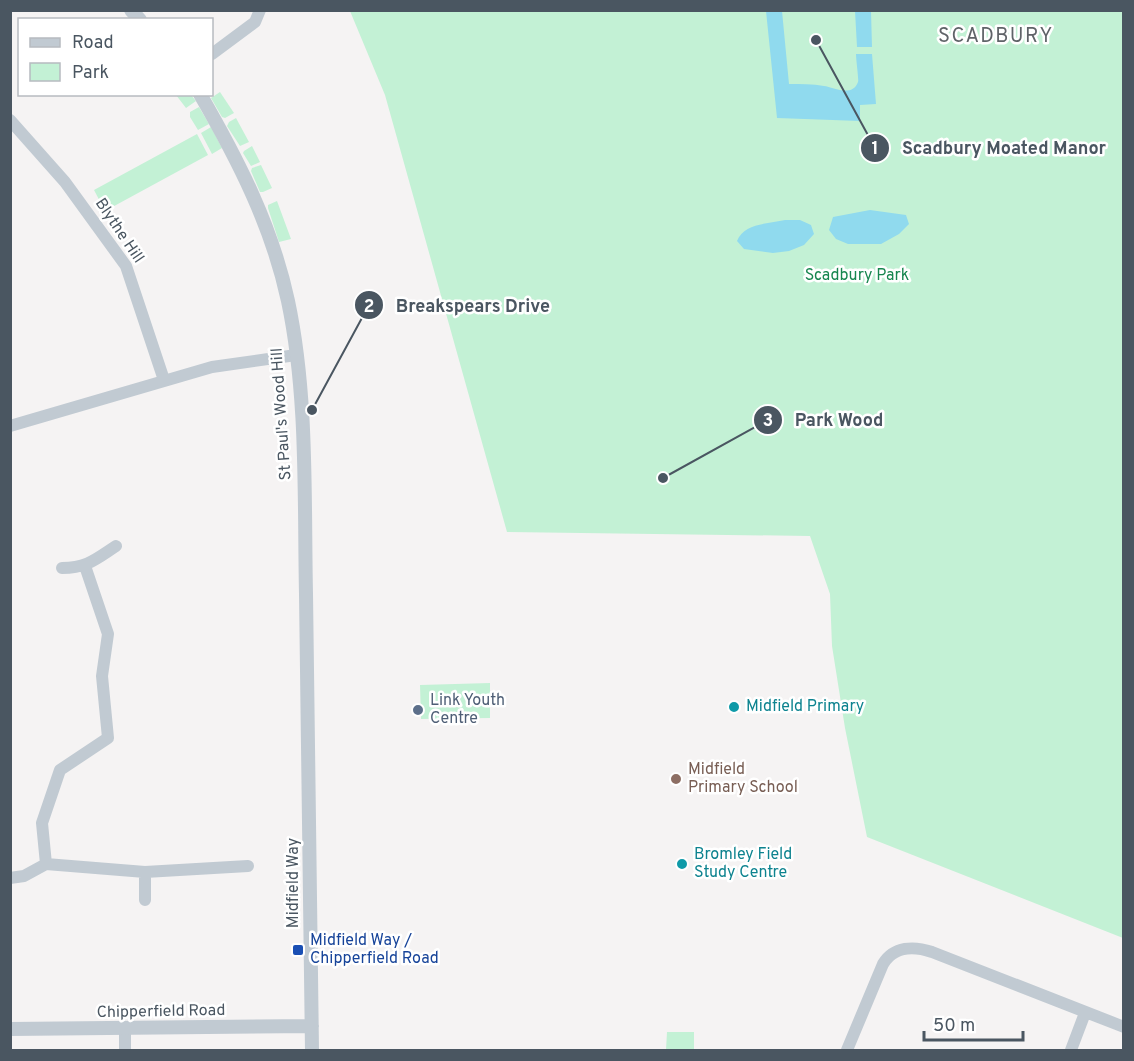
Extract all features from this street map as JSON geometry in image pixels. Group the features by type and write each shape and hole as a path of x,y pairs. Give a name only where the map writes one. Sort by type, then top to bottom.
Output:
{"street":[{"path":"213,53 255,22 260,10"},
{"name":"St Paul's Wood Hill","path":"201,96 231,148 262,215 288,301 300,391 308,715"},
{"name":"Blythe Hill","path":"10,120 65,182 126,266 164,380"},
{"path":"10,426 164,380 231,363 296,355"},
{"path":"62,568 85,566 116,546"},
{"path":"46,864 42,823 60,771 108,738 102,676 108,634 85,566"},
{"name":"Midfield Way","path":"308,715 312,1050"},
{"path":"10,878 24,876 46,864 145,872 248,866"},
{"path":"145,872 145,900"},
{"path":"847,1050 887,957 907,948 920,948 1124,1027"},
{"path":"1071,1050 1086,1013"},
{"name":"Chipperfield Road","path":"10,1029 312,1026"},
{"path":"125,1029 125,1050"}],"green space":[{"name":"Scadbury Park","path":"350,11 1123,11 1123,938 867,837 845,728 832,646 830,594 810,536 507,532 385,95"},
{"path":"220,92 234,113 225,118 222,117 211,98"},
{"path":"177,96 192,96 196,101 186,108"},
{"path":"199,107 209,124 198,130 190,117 190,112"},
{"path":"236,118 249,142 240,146 227,126"},
{"path":"211,127 222,148 212,154 201,133"},
{"path":"197,134 208,155 105,211 94,190"},
{"path":"252,146 260,162 251,166 243,153"},
{"path":"261,165 272,188 263,192 260,192 251,171 252,168"},
{"path":"277,201 291,239 279,242 268,208 268,205"},
{"path":"490,683 490,718 421,719 420,685"},
{"path":"667,1032 694,1032 694,1050 666,1050"}],"water":[{"path":"766,11 782,11 789,84 820,85 851,90 858,82 856,54 872,54 876,104 860,105 860,121 777,118"},
{"path":"855,11 871,11 872,47 857,47"},
{"path":"870,210 906,215 909,224 899,234 881,244 848,244 836,239 829,230 833,217"},
{"path":"785,220 800,220 811,225 814,234 804,245 789,251 773,253 744,249 737,241 740,235 751,228"}],"place":[{"name":"Scadbury Moated Manor","path":"816,40"},
{"name":"Breakspears Drive","path":"312,410"},
{"name":"Park Wood","path":"663,478"},
{"name":"Midfield Primary","path":"734,707"},
{"name":"Link Youth Centre","path":"418,710"},
{"name":"Midfield Primary School","path":"676,779"},
{"name":"Bromley Field Study Centre","path":"682,864"},
{"name":"Midfield Way / Chipperfield Road","path":"298,950"}],"district":[{"name":"SCADBURY","path":"996,37"}]}
